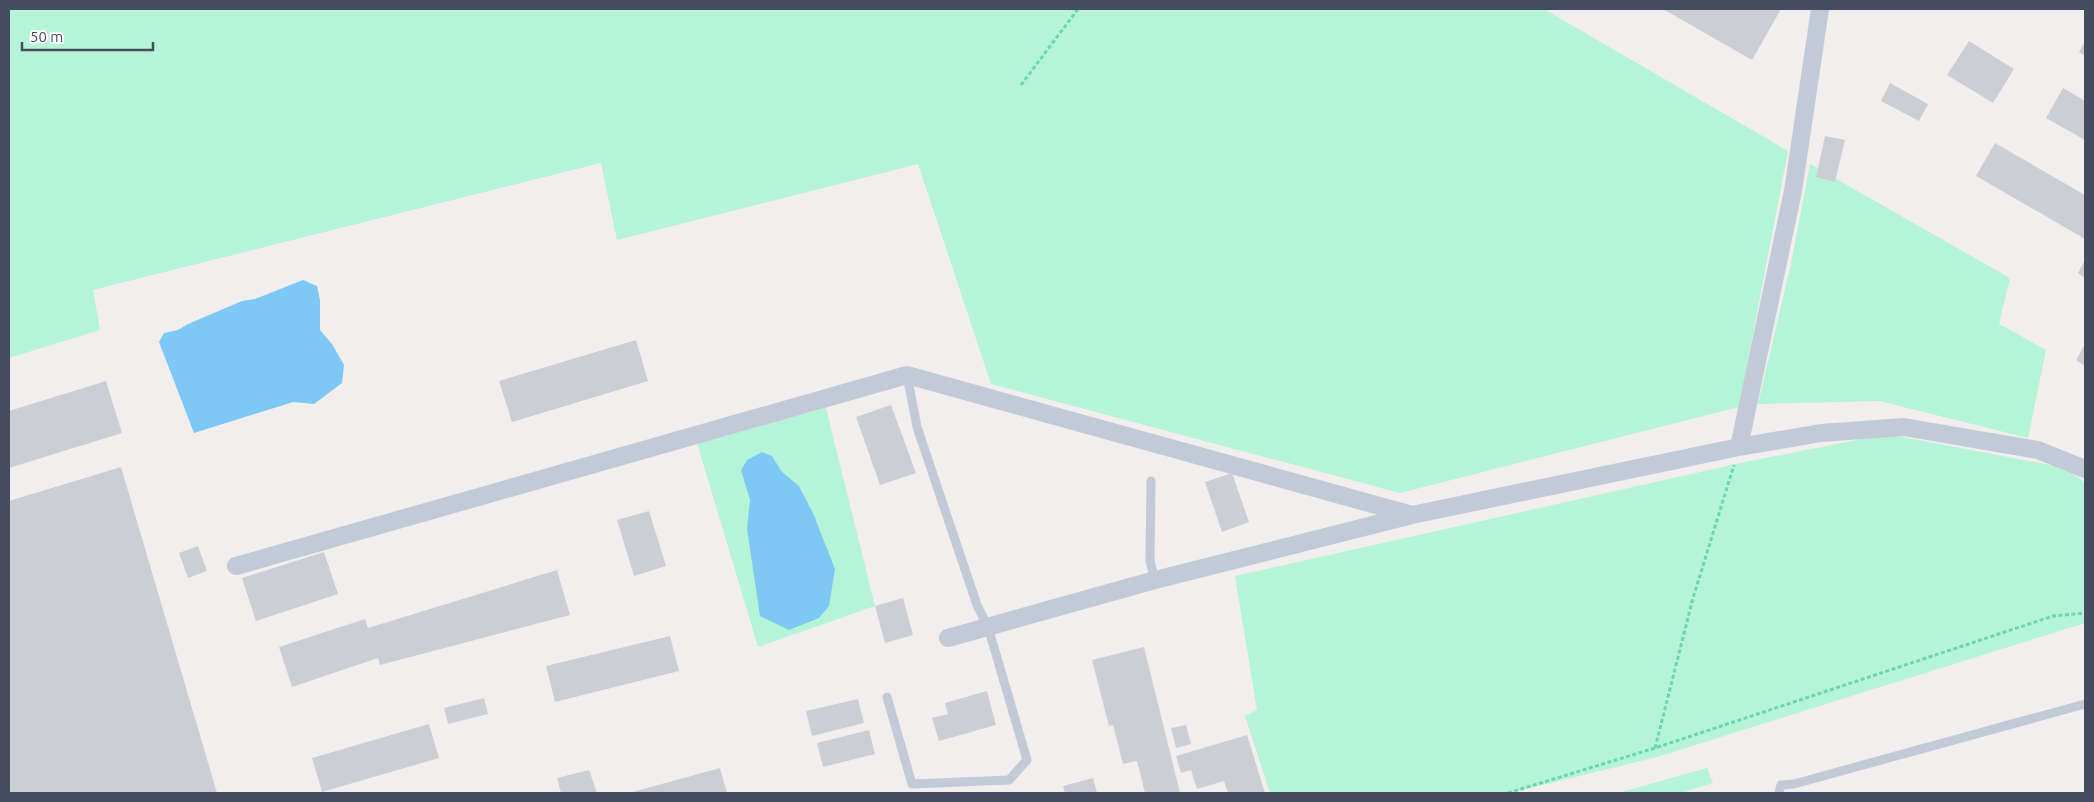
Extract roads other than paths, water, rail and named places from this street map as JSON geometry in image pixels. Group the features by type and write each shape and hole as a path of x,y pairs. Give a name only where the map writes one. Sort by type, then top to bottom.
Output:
{"street":[{"path":"1739,447 1793,192 1820,9"},
{"path":"236,566 907,375 1412,515"},
{"path":"948,638 1155,580 1412,515 1739,447 1822,433 1904,428 2038,450 2085,470"}],"lane":[{"path":"887,697 912,784 1009,780 1027,760 988,627 977,605 917,427 907,375"},
{"path":"1151,481 1150,561 1155,580"},
{"path":"1779,793 1781,785 1794,784 2085,704"}],"water":[{"path":"303,280 317,286 320,300 320,330 332,344 344,365 342,383 314,404 293,402 194,433 159,342 164,333 178,330 242,301 255,299"},
{"path":"762,452 772,456 782,472 799,486 813,513 835,569 829,606 819,618 789,630 760,616 747,529 750,500 741,470 747,460"}]}
